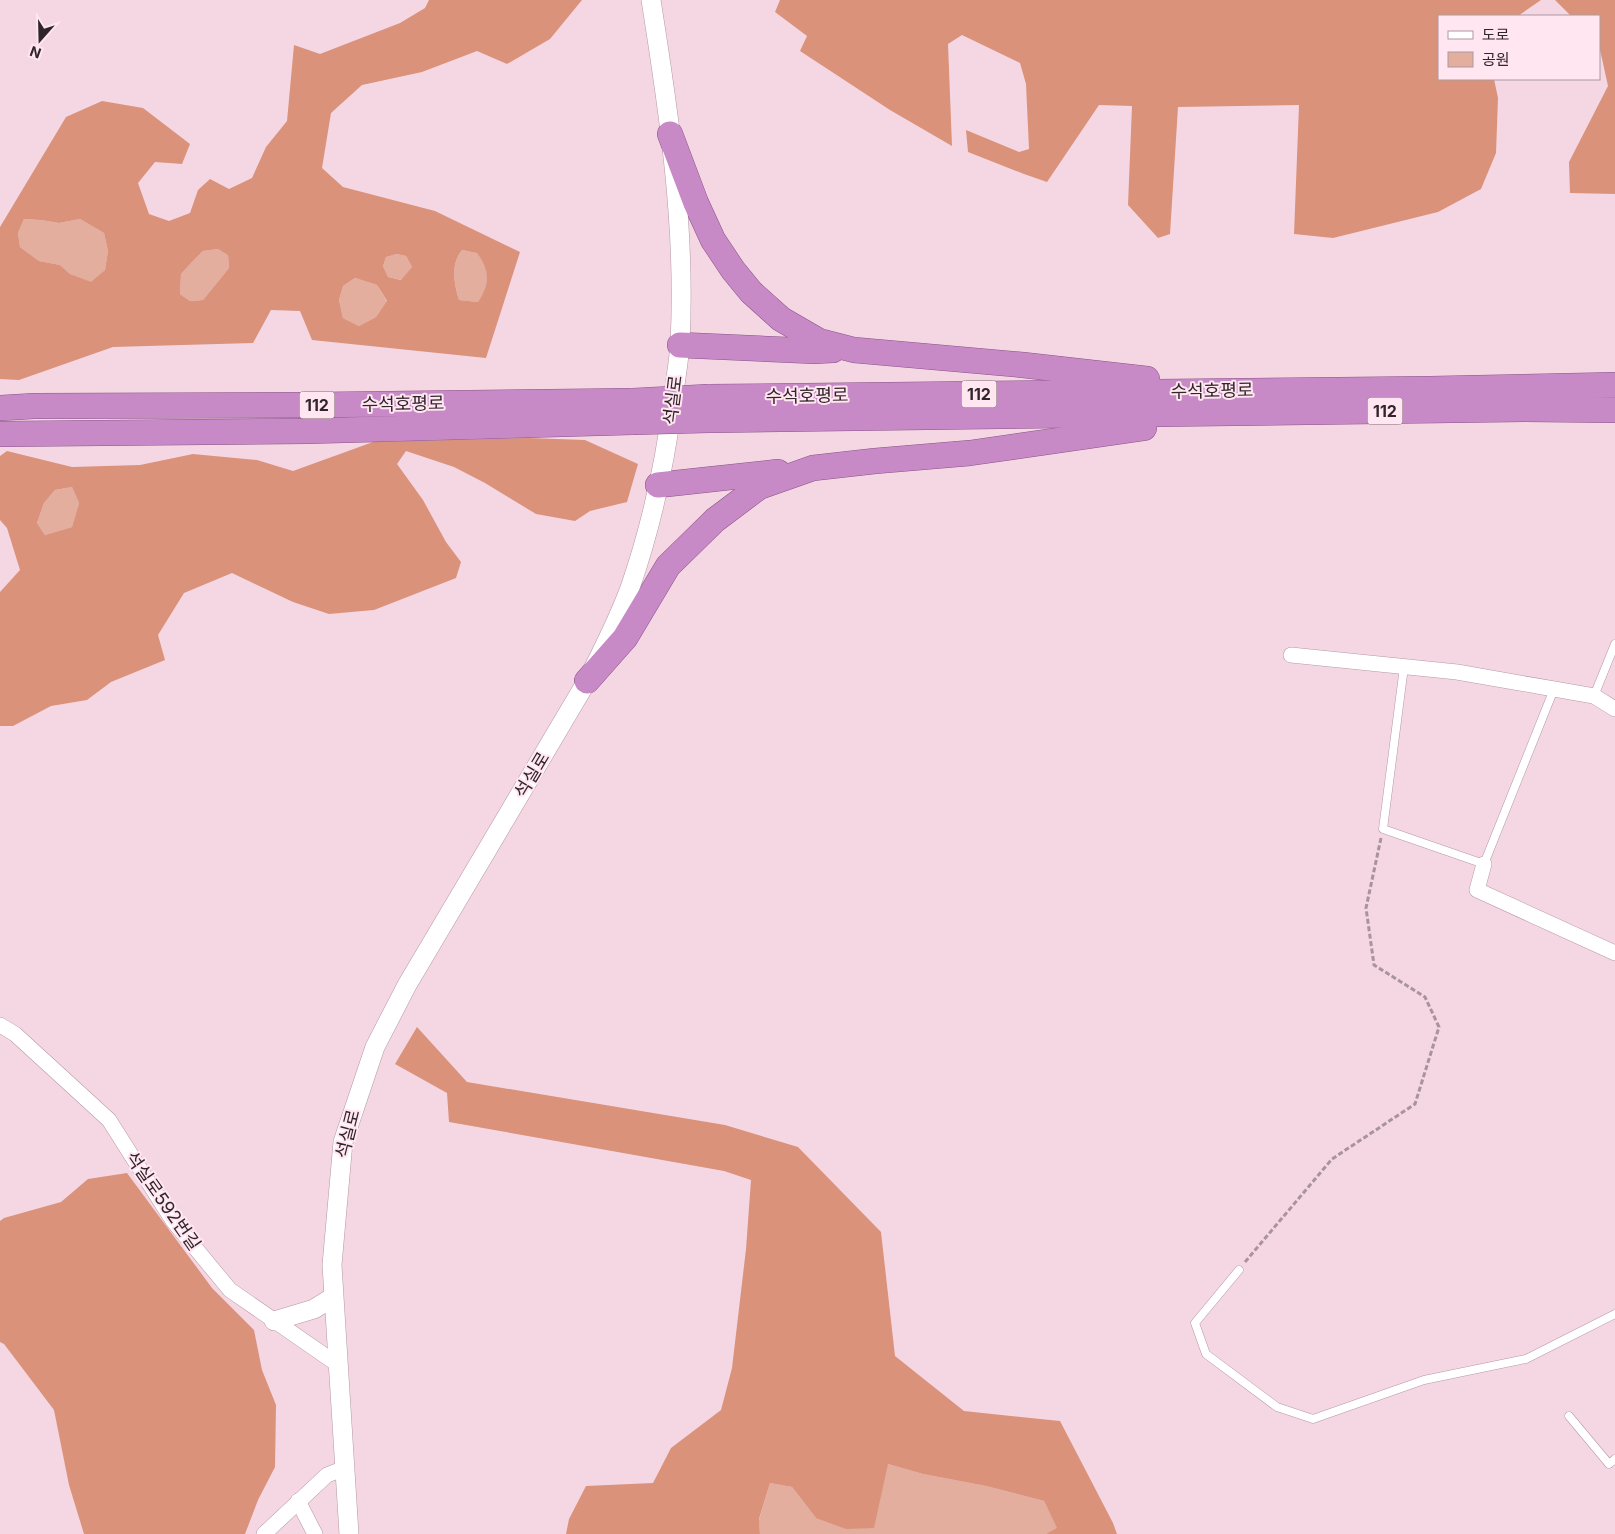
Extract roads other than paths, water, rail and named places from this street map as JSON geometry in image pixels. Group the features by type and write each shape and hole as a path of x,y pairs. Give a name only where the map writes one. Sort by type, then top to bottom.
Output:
{"highway":[{"path":"670,134 696,204 712,240 751,292 782,319 819,341 853,349"},
{"path":"680,344 814,350 853,349 1023,365 1247,402"},
{"name":"수석호평로","path":"1247,402 1430,389 1615,385"},
{"path":"658,485 876,461 970,453 1247,402"},
{"name":"수석호평로","path":"0,434 307,431 708,409 1247,402 1615,410"},
{"name":"수석호평로","path":"0,408 34,406 306,405 633,412"},
{"path":"587,681 625,638 668,566 715,520 760,487 813,468"}],"street":[{"name":"석실로","path":"349,1534 332,1265 342,1142 375,1047 407,985 587,681 612,633 630,588 643,547 667,444 680,344 681,271 670,134 651,0"},
{"path":"1291,655 1457,672 1554,688 1594,696 1615,709"},
{"path":"1484,864 1477,890 1615,953"},
{"name":"석실로592번길","path":"0,1025 15,1034 109,1120 173,1221 230,1290 337,1364"},
{"path":"274,1321 314,1310 333,1297"},
{"path":"264,1534 327,1475 345,1468"},
{"path":"298,1502 315,1534"}],"lane":[{"path":"1594,696 1615,644"},
{"path":"1404,667 1382,829 1484,864 1554,688"},
{"path":"1238,1270 1195,1323 1206,1354 1277,1407 1313,1419 1424,1380 1526,1359 1615,1314"},
{"path":"1569,1416 1609,1464 1615,1459"}]}
